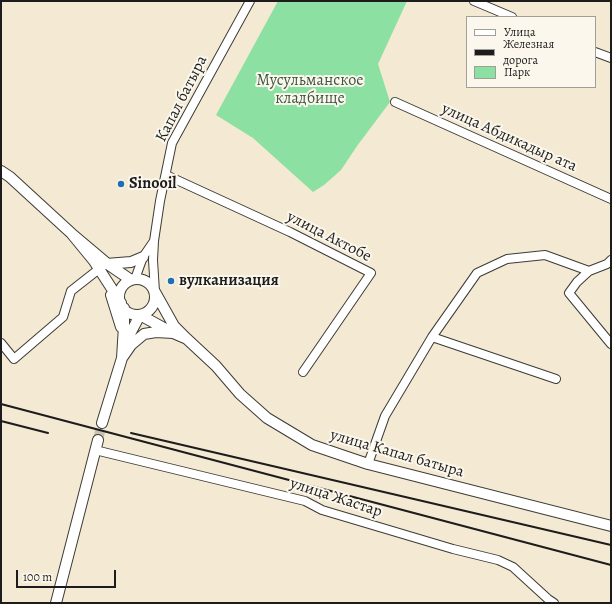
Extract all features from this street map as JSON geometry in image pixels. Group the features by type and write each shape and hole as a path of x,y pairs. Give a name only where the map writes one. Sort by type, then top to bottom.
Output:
{"main road":[{"path":"1,171 10,177 71,233 103,266 133,280"},
{"path":"103,266 131,262 143,257"},
{"path":"103,266 123,335"},
{"path":"102,422 130,334 140,315 150,309 154,304 155,292 148,282 143,280 133,280 126,283 120,292 124,326 122,358"},
{"path":"107,281 122,306 128,312 140,315"},
{"name":"улица Капал батыра","path":"155,292 174,326 216,366 240,394 267,418 312,445 368,464 611,526"},
{"name":"улица Капал батыра","path":"140,315 172,333 187,339"},
{"path":"122,358 131,345 144,334 156,332 172,333"},
{"path":"56,603 97,445"}],"street":[{"name":"Капал батыра","path":"155,292 153,260 154,241 160,201 172,143 250,1"},
{"path":"478,2 510,16"},
{"path":"596,52 611,58"},
{"name":"улица Абдикадыр ата","path":"395,102 611,200"},
{"name":"улица Актобе","path":"166,175 290,232 371,273 303,372"},
{"name":"Капал батыра","path":"133,280 143,257 154,241"},
{"path":"368,464 385,416 432,338 477,273 507,259 545,255 589,271"},
{"path":"611,260 607,264 589,271 577,282 569,293 611,344"},
{"path":"1,343 14,359 63,317 71,291 103,266"},
{"path":"432,338 556,379"},
{"name":"улица Жастар","path":"97,445 305,501 322,510 453,549 498,560 513,567 554,603"}],"green space":[{"name":"Мусульманское кладбище","path":"278,1 407,1 378,64 390,102 341,170 324,185 313,192 253,138 216,115"}],"tunnel":[{"path":"98,440 102,423"}],"railway":[{"path":"1,404 611,565"},
{"path":"1,421 48,433"},
{"path":"131,433 611,545"}],"place":[{"name":"Sinooil","path":"121,184"},
{"name":"вулканизация","path":"171,281"}]}
